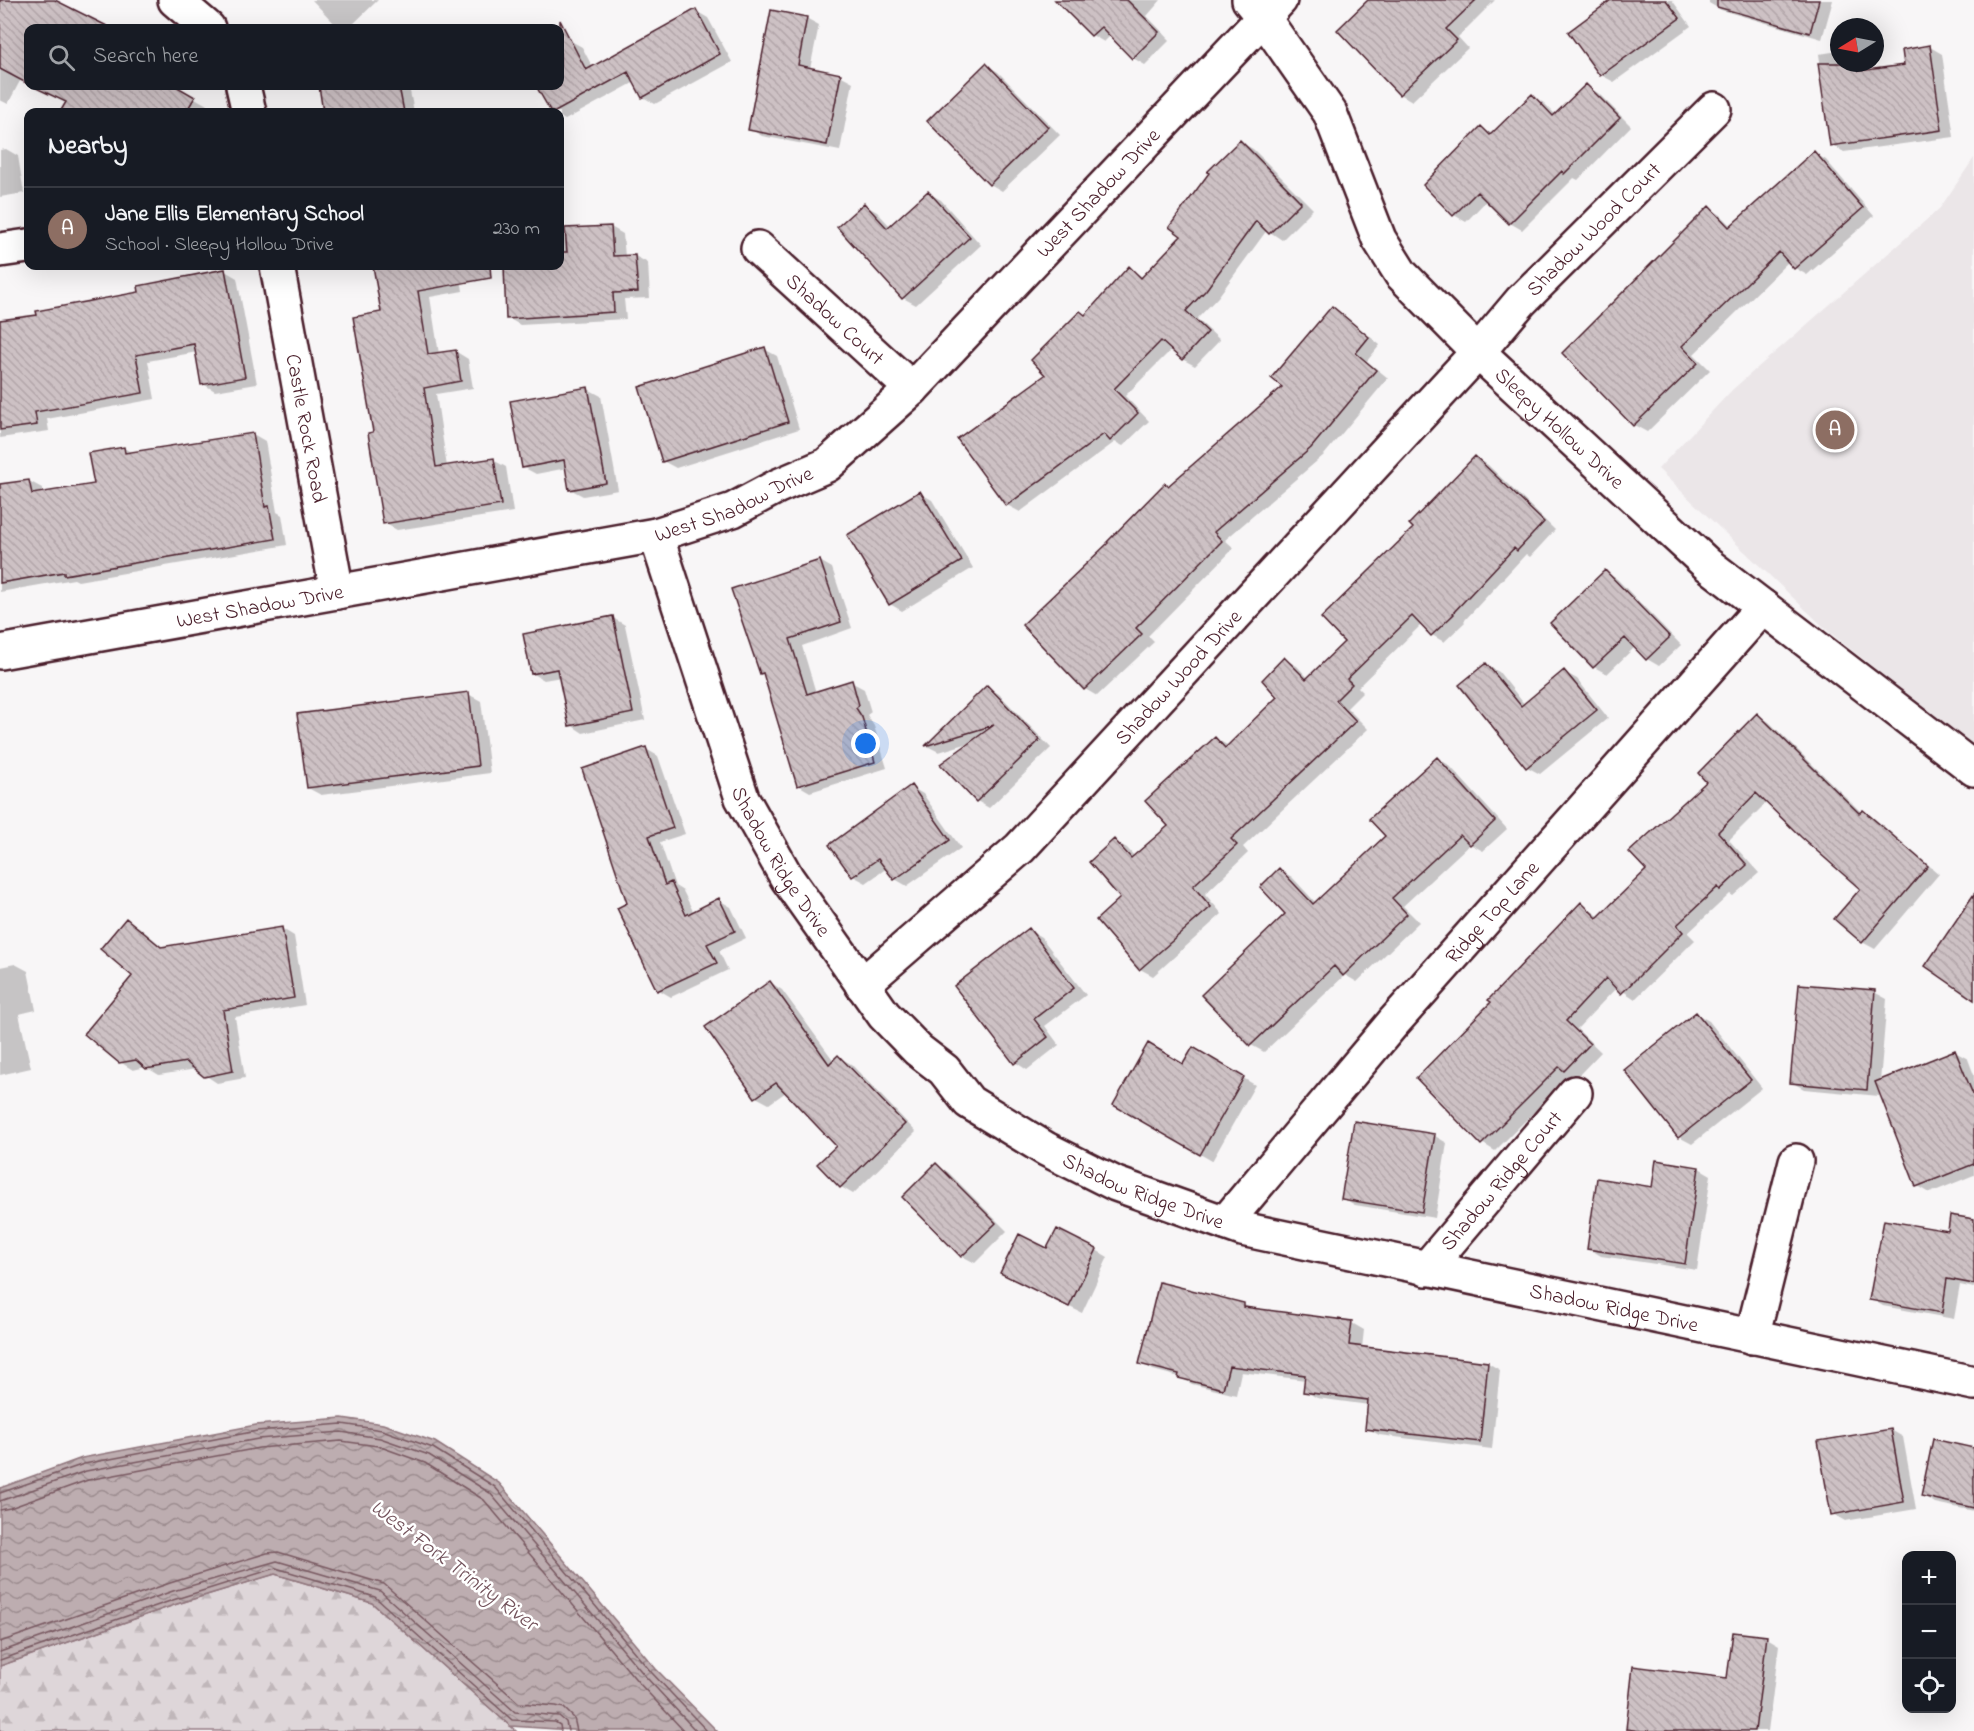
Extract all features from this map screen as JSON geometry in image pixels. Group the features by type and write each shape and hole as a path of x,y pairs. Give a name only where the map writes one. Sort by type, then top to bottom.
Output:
{"street":[{"path":"175,0 203,24"},
{"name":"Sleepy Hollow Drive","path":"1264,6 1330,113 1379,239 1401,274 1478,352 1707,564 1974,769"},
{"name":"West Shadow Drive","path":"0,652 656,535 733,510 778,486 827,465 912,389 1264,6"},
{"path":"244,90 248,108"},
{"name":"Shadow Wood Court","path":"1478,352 1521,301 1714,109"},
{"path":"0,250 24,247"},
{"name":"Shadow Court","path":"758,248 912,389"},
{"name":"Castle Rock Road","path":"278,270 337,592"},
{"name":"Shadow Wood Drive","path":"862,985 1020,848 1478,352"},
{"name":"Shadow Ridge Drive","path":"656,535 742,798 787,878 884,1015 918,1050 944,1070 969,1102 1046,1149 1116,1184 1225,1223 1426,1269 1974,1383"},
{"name":"Ridge Top Lane","path":"1225,1223 1393,1023 1763,607"},
{"name":"Shadow Ridge Court","path":"1426,1269 1575,1093"},
{"path":"1752,1337 1796,1161"}],"shaded area":[{"path":"1974,158 1974,747 1829,632 1658,469 1732,390 1940,208"}],"green space":[{"path":"275,1574 372,1603 516,1731 0,1731 0,1666 177,1604"}],"water":[{"name":"West Fork Trinity River","path":"342,1418 383,1424 435,1442 499,1483 656,1669 717,1731 587,1731 510,1726 372,1603 275,1574 177,1604 0,1666 0,1488 82,1458 256,1425"}],"building":[{"path":"0,0 55,0 103,24 24,24 24,82 0,69"},
{"path":"1055,0 1127,0 1159,32 1132,59 1101,27 1091,36"},
{"path":"1368,0 1476,0 1446,29 1457,40 1399,95 1337,30"},
{"path":"1611,0 1666,0 1680,18 1600,76 1568,32"},
{"path":"1717,0 1819,0 1810,33 1717,7"},
{"path":"696,9 720,54 642,98 628,72 562,108 549,108 538,90 564,90 564,28 586,70"},
{"path":"771,10 807,17 798,65 841,74 827,145 748,130"},
{"path":"1930,45 1942,130 1830,146 1818,63 1830,63 1830,72 1884,72 1884,68 1904,65 1902,50"},
{"path":"986,63 1048,127 989,185 927,121"},
{"path":"1586,84 1620,118 1564,174 1562,171 1509,224 1477,192 1453,216 1423,185 1481,126 1490,135 1532,94 1553,116"},
{"path":"40,90 183,90 195,97 188,108 62,108 66,102"},
{"path":"320,90 400,90 403,108 322,108"},
{"path":"1240,140 1301,202 1269,234 1256,221 1206,290 1186,311 1208,332 1182,360 1161,341 1114,389 1138,413 1110,441 1104,434 1006,506 957,439 1045,375 1031,360 1080,311 1085,315 1129,266 1141,278 1181,236 1169,227 1209,173 1207,172"},
{"path":"1814,151 1863,208 1794,269 1779,252 1682,346 1698,363 1633,426 1562,353 1709,206 1729,227"},
{"path":"928,191 970,237 902,299 837,227 864,203 887,228"},
{"path":"611,226 613,256 635,255 638,292 613,293 614,312 506,319 504,270 564,270 564,252 567,252 565,228"},
{"path":"225,270 245,377 201,385 194,344 136,355 143,393 35,412 37,425 0,430 0,320 37,315 36,311 139,292 138,286"},
{"path":"374,270 490,270 491,278 418,291 428,354 456,350 461,381 424,388 436,467 494,458 501,505 383,524 368,433 373,432 353,317 381,312"},
{"path":"1332,306 1369,337 1356,353 1376,370 1311,448 1214,532 1222,541 1136,628 1142,634 1084,690 1022,625 1108,543 1165,483 1168,486 1282,387 1271,378"},
{"path":"765,347 788,422 662,462 639,387"},
{"path":"588,387 606,483 569,490 564,460 522,468 510,401"},
{"path":"253,433 265,507 269,506 275,539 64,575 64,572 0,583 0,484 29,480 32,494 94,484 88,453 124,447 125,453"},
{"path":"1475,456 1544,522 1517,551 1514,548 1431,636 1412,616 1347,679 1352,684 1336,700 1356,721 1231,839 1237,845 1193,886 1211,907 1139,970 1096,920 1120,898 1089,862 1114,839 1131,858 1168,826 1145,801 1215,737 1225,748 1277,697 1262,680 1284,657 1306,679 1344,642 1321,618 1413,528 1409,524"},
{"path":"920,491 962,561 889,605 847,535"},
{"path":"820,560 841,622 790,639 807,694 852,680 859,705 856,708 862,717 875,762 797,786 763,673 760,674 731,589"},
{"path":"1605,570 1670,637 1646,660 1625,638 1593,668 1550,623"},
{"path":"613,616 633,713 569,726 557,669 531,674 523,634"},
{"path":"1486,663 1521,706 1564,670 1597,710 1526,768 1459,685"},
{"path":"987,685 1040,740 976,802 940,764 994,725 925,746"},
{"path":"469,692 478,766 307,788 297,714"},
{"path":"1757,713 1859,813 1863,810 1928,866 1862,943 1834,919 1860,889 1801,837 1756,793 1718,832 1747,865 1720,890 1718,887 1677,925 1683,932 1621,994 1606,978 1566,1021 1590,1044 1564,1071 1559,1067 1481,1145 1416,1078 1491,1002 1488,1000 1581,902 1597,918 1646,870 1629,852 1706,782 1698,773"},
{"path":"646,747 673,828 649,836 665,885 671,882 686,915 719,898 735,931 707,944 717,963 657,991 617,908 627,903 582,769"},
{"path":"1437,757 1495,821 1470,845 1460,835 1392,898 1407,914 1343,976 1334,966 1250,1046 1201,995 1285,914 1260,887 1279,868 1313,904 1385,836 1369,819"},
{"path":"911,785 950,840 894,880 878,859 852,877 829,845"},
{"path":"1974,894 1974,1000 1925,966"},
{"path":"126,918 161,947 282,927 294,998 223,1010 233,1071 204,1077 186,1062 146,1069 136,1060 119,1063 84,1034 132,976 100,949"},
{"path":"1029,928 1074,988 1034,1019 1048,1037 1014,1064 954,986"},
{"path":"770,981 829,1064 838,1055 905,1124 840,1188 817,1164 836,1146 776,1083 755,1098 705,1027"},
{"path":"1799,984 1875,990 1867,1090 1790,1083"},
{"path":"1696,1012 1751,1080 1678,1138 1624,1070"},
{"path":"1148,1043 1183,1064 1193,1047 1244,1077 1200,1155 1113,1105"},
{"path":"1955,1050 1974,1097 1974,1164 1916,1187 1875,1082"},
{"path":"1354,1121 1435,1134 1422,1212 1341,1199"},
{"path":"1656,1160 1699,1167 1685,1264 1587,1249 1597,1178 1652,1187"},
{"path":"936,1163 996,1223 961,1257 902,1197"},
{"path":"1950,1215 1974,1219 1974,1284 1947,1279 1942,1313 1869,1300 1884,1220 1948,1231"},
{"path":"1057,1229 1097,1249 1069,1307 1000,1273 1019,1234 1047,1248"},
{"path":"1159,1282 1244,1303 1244,1307 1352,1321 1349,1345 1488,1362 1480,1442 1365,1429 1368,1400 1303,1392 1305,1375 1229,1366 1223,1389 1178,1378 1179,1374 1139,1364"},
{"path":"1891,1429 1904,1502 1831,1515 1818,1441"},
{"path":"1933,1439 1974,1448 1974,1508 1921,1496"},
{"path":"1733,1632 1767,1636 1755,1731 1626,1729 1633,1666 1727,1678"}],"place":[{"name":"Jane Ellis Elementary School","path":"1835,430"}]}
